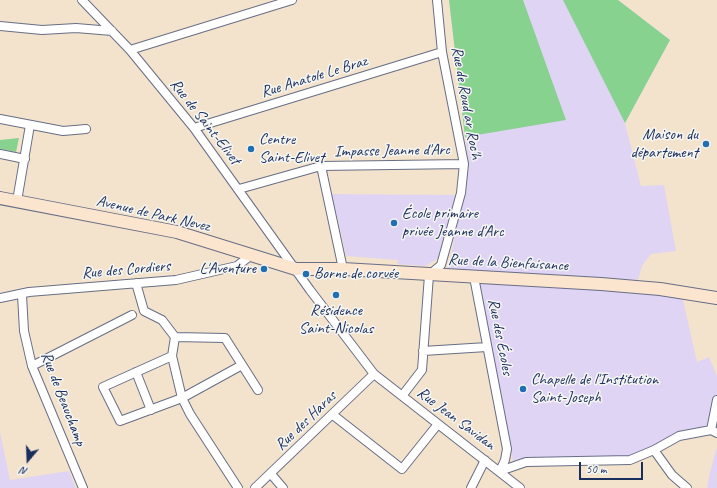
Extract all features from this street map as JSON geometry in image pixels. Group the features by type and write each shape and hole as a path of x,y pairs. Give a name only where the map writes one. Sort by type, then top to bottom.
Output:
{"street":[{"name":"Rue de Saint-Elivet","path":"82,0 130,50 194,128 374,374"},
{"path":"130,50 292,0"},
{"name":"Rue de Roud ar Roc'h","path":"429,275 441,265 461,193 464,164 442,52 437,0"},
{"path":"0,26 42,30 76,28 112,30"},
{"name":"Rue Anatole Le Braz","path":"194,128 442,52"},
{"path":"0,119 63,131 86,129"},
{"path":"17,201 30,125"},
{"path":"0,154 24,159"},
{"name":"Impasse Jeanne d'Arc","path":"239,189 321,166 464,164"},
{"name":"Impasse Jeanne d'Arc","path":"321,166 342,269"},
{"name":"Avenue de Park Nevez","path":"0,198 177,232 250,256 296,269"},
{"name":"Rue des Cordiers","path":"0,298 29,292 176,280 237,266 250,256"},
{"name":"Rue de la Bienfaisance","path":"296,269 342,269 616,285 660,289 717,298"},
{"path":"402,396 422,370 429,275"},
{"name":"Rue des Écoles","path":"474,277 507,449 505,460 500,471"},
{"path":"136,283 144,311 162,320 175,338 172,356 182,398 200,430 238,488"},
{"name":"Rue de Beauchamp","path":"22,294 24,331 32,366 83,488"},
{"path":"32,366 132,315"},
{"path":"175,338 225,338 258,390"},
{"path":"423,351 487,347"},
{"path":"172,356 103,387 120,421 182,398 242,365"},
{"path":"136,372 151,410"},
{"name":"Rue Jean Savidan","path":"374,374 520,488"},
{"name":"Rue des Haras","path":"255,488 333,415 374,374"},
{"path":"500,471 526,462 630,460 654,450 679,436 714,432 717,400"},
{"path":"333,415 402,468 438,424"},
{"path":"654,450 672,475 687,488"},
{"path":"471,488 485,460"},
{"path":"271,474 283,488"}],"shaded area":[{"path":"449,0 618,0 670,40 625,123 641,186 664,185 676,251 651,254 642,266 638,280 448,269 469,169"},
{"name":"École primaire privée Jeanne d'Arc","path":"330,194 456,195 439,258 425,266 397,264 398,260 346,256 337,215 334,214"},
{"path":"476,282 648,291 683,300 697,362 709,357 717,376 717,396 710,427 636,456 597,459 571,456 513,461"},
{"path":"0,432 10,480 69,471 76,488 0,488"},
{"path":"717,447 717,488 707,488 710,472"}],"green space":[{"path":"449,0 523,0 566,120 465,137"},
{"path":"563,0 618,0 670,40 625,123"},
{"path":"19,138 16,152 0,149 0,140"}],"place":[{"name":"Maison du département","path":"706,144"},
{"name":"Centre Saint-Elivet","path":"251,149"},
{"name":"École primaire privée Jeanne d'Arc","path":"394,223"},
{"name":"L'Aventure","path":"264,269"},
{"name":"Borne de corvée","path":"306,274"},
{"name":"Résidence Saint-Nicolas","path":"336,295"},
{"name":"Chapelle de l'Institution Saint-Joseph","path":"523,389"}]}
